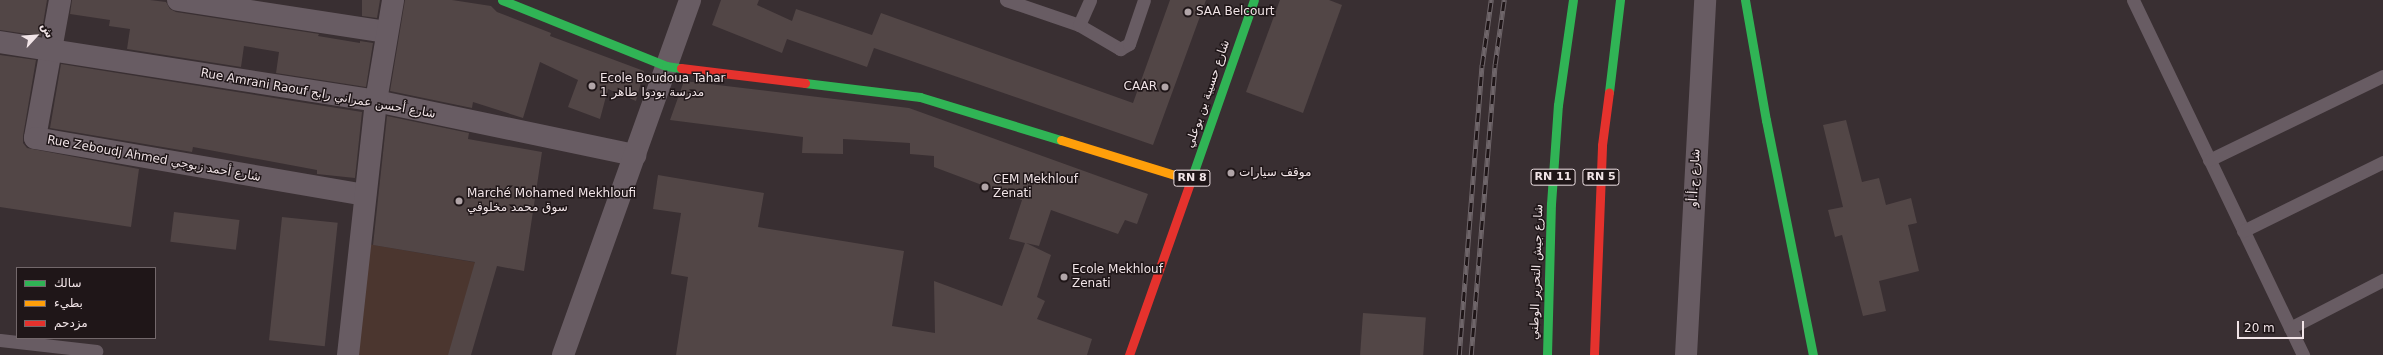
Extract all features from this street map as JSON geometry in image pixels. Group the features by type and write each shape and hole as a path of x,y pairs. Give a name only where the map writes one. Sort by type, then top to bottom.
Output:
{"main road":[{"path":"502,0 666,66 920,97 1191,180"},
{"name":"شارع حسيبة بن بوعلي","path":"1129,355 1254,0"},
{"name":"شارع جيش التحرير الوطني","path":"1546,355 1551,204 1558,105 1573,0"},
{"name":"RN 5","path":"1594,355 1602,145 1620,0"},
{"path":"1745,0 1766,120 1813,355"}],"street":[{"name":"Rue Zeboudj Ahmed شارع أحمد زبوجي","path":"60,0 35,138 365,195"},
{"path":"178,0 386,32"},
{"path":"348,355 376,101 386,32 393,0"},
{"path":"563,355 690,0"},
{"name":"شارع ج.أ.أو","path":"1686,355 1705,0"},
{"name":"Rue Amrani Raouf شارع أحسن عمراني رابح","path":"0,42 376,101 635,155"}],"lane":[{"path":"1006,0 1079,25 1120,49 1125,48 1129,44 1144,0"},
{"path":"1079,25 1090,0"},
{"path":"2133,0 2303,355"},
{"path":"2209,160 2383,76"},
{"path":"2243,231 2383,162"},
{"path":"2290,328 2383,280"},
{"path":"0,340 96,351"}],"shaded area":[{"path":"368,244 496,266 469,355 358,355"}],"building":[{"path":"0,0 47,0 41,36 0,30"},
{"path":"72,0 150,0 166,2 170,9 176,12 319,34 318,36 360,43 360,41 373,43 366,87 276,73 279,52 244,46 241,67 127,49 130,29 109,26 110,20 70,14"},
{"path":"362,0 380,0 377,18 362,16"},
{"path":"405,0 452,0 491,6 497,12 551,33 550,36 644,71 636,101 608,89 600,119 568,107 578,80 540,62 523,118 473,102 472,108 390,91"},
{"path":"721,0 759,0 757,5 792,21 796,9 872,35 881,13 1133,103 1170,0 1206,0 1153,145 874,48 867,67 787,39 782,53 712,25"},
{"path":"1280,0 1329,0 1342,5 1303,113 1246,92"},
{"path":"0,55 36,60 23,136 23,143 27,148 139,169 131,227 0,207"},
{"path":"61,64 362,112 355,178 317,174 317,170 193,147 192,152 50,128"},
{"path":"684,81 909,108 1148,194 1137,224 1125,220 1118,234 1051,210 1039,246 1026,243 1051,255 1037,297 1045,301 1037,319 1092,339 1087,355 676,355 688,277 671,274 681,213 653,209 658,175 764,193 758,227 904,251 892,326 935,333 934,281 1002,306 1025,243 1009,239 1022,200 934,167 934,156 910,154 910,143 843,139 843,154 802,153 803,137 670,120"},
{"path":"387,116 469,133 468,139 542,152 524,271 497,266 471,355 448,355 475,262 373,245"},
{"path":"1846,120 1862,182 1879,178 1886,205 1911,198 1917,223 1908,225 1919,271 1879,281 1886,311 1863,316 1842,235 1835,237 1828,210 1843,207 1823,125"},
{"path":"174,212 240,220 236,250 170,242"},
{"path":"282,217 338,223 325,346 269,340"},
{"path":"1363,313 1426,317 1423,355 1360,355"}],"railway":[{"path":"1459,355 1482,65 1491,0"},
{"path":"1471,355 1495,64 1504,0"}],"traffic: fast":[{"path":"502,0 666,66 681,68"},
{"path":"1193,174 1254,0"},
{"path":"1547,355 1551,204 1558,105 1573,0"},
{"path":"1609,92 1620,0"},
{"path":"1745,0 1766,120 1813,355"},
{"path":"805,83 920,97 1061,140"}],"traffic: slow":[{"path":"1061,140 1191,180"}],"traffic: jam":[{"path":"681,68 805,83"},
{"path":"1594,355 1602,145 1609,92"},
{"path":"1129,355 1193,174"}],"place":[{"name":"SAA Belcourt","path":"1188,12"},
{"name":"Ecole Boudoua Tahar 1 مدرسة بودوا طاهر","path":"592,86"},
{"name":"CAAR","path":"1165,87"},
{"name":"موقف سيارات","path":"1231,173"},
{"name":"CEM Mekhlouf Zenati","path":"985,187"},
{"name":"Marché Mohamed Mekhloufi سوق محمد مخلوفي","path":"459,201"},
{"name":"Ecole Mekhlouf Zenati","path":"1064,277"}]}
